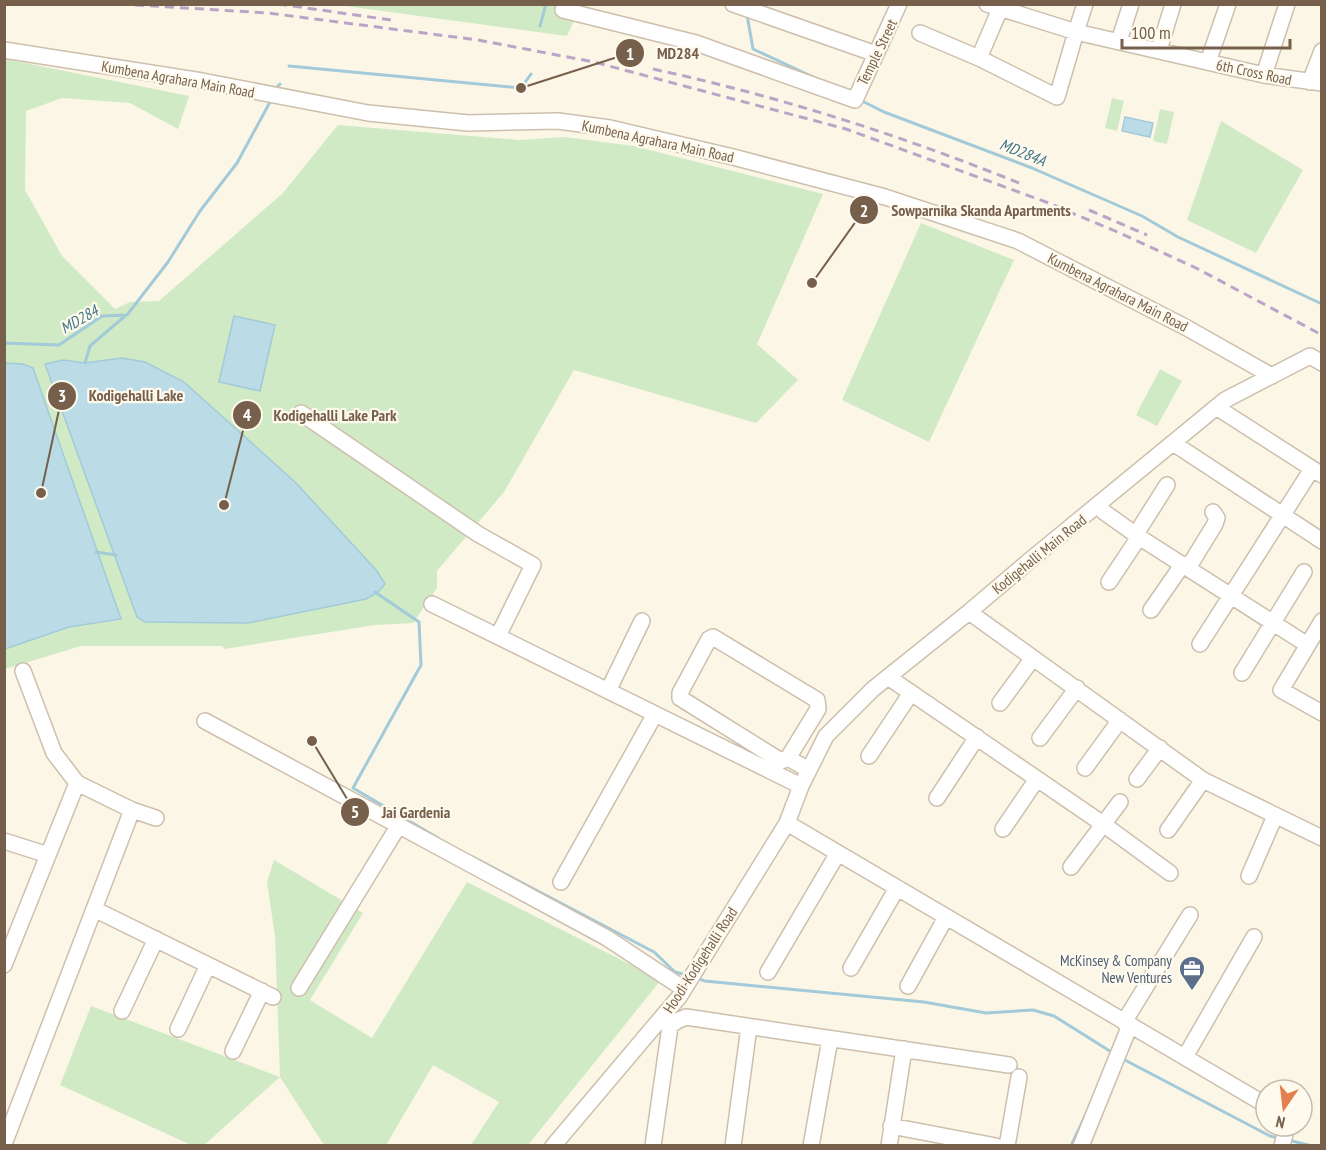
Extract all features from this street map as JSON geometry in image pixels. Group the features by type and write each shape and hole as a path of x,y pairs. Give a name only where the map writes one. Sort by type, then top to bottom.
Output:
{"street":[{"path":"733,4 876,54"},
{"name":"Temple Street","path":"563,10 696,43 855,100 893,22 899,4"},
{"path":"920,33 979,58 1057,97 1085,4"},
{"path":"1119,41 1131,4"},
{"path":"1159,50 1173,4"},
{"path":"1208,62 1228,4"},
{"path":"1264,75 1287,4"},
{"path":"979,58 994,7"},
{"name":"6th Cross Road","path":"994,7 1076,32 1264,75 1316,83"},
{"name":"Kumbena Agrahara Main Road","path":"4,50 202,81 368,113 468,123 558,121 610,128 733,157 885,198 1018,241 1187,328 1272,376"},
{"path":"1316,83 1322,51"},
{"name":"Kodigehalli Main Road","path":"801,786 826,736 873,689 1225,400 1272,376 1316,359"},
{"path":"1200,644 1281,516 1317,472 1216,407"},
{"path":"301,413 478,534 533,565 498,636"},
{"path":"1173,443 1322,541"},
{"path":"1109,582 1167,485"},
{"path":"1098,505 1104,512 1137,535 1306,644"},
{"path":"1151,610 1215,524 1217,518 1213,512"},
{"path":"1242,673 1304,572"},
{"path":"432,604 801,786"},
{"path":"969,612 1203,780 1322,838"},
{"path":"608,691 642,621"},
{"path":"1322,621 1306,644 1281,690 1322,713"},
{"path":"713,637 817,700 818,709 788,758 781,761 680,698 680,693 709,639 713,637"},
{"path":"1000,703 1033,658"},
{"path":"23,671 54,753 77,783 132,810 156,818"},
{"path":"888,677 1103,824 1170,873"},
{"path":"1040,738 1077,688"},
{"path":"869,756 911,693"},
{"path":"561,882 655,714"},
{"path":"1084,768 1120,720"},
{"path":"206,721 689,981"},
{"path":"937,798 977,737"},
{"path":"1137,779 1160,748"},
{"path":"788,758 809,770"},
{"path":"1003,829 1037,779"},
{"path":"1168,830 1203,780"},
{"path":"4,964 77,783"},
{"name":"Hoodi-Kodigehalli Road","path":"553,1146 679,998 787,823 801,786"},
{"path":"1071,867 1120,802"},
{"path":"4,1144 132,810"},
{"path":"1249,876 1275,816"},
{"path":"787,823 1254,1098"},
{"path":"299,988 399,825"},
{"path":"4,841 48,855"},
{"path":"768,972 838,853"},
{"path":"851,968 897,888"},
{"path":"94,909 268,994 233,1051"},
{"path":"1081,1146 1123,1043 1127,1023 1190,915"},
{"path":"908,986 946,917"},
{"path":"1185,1057 1254,937"},
{"path":"122,1011 156,939"},
{"path":"178,1029 208,965"},
{"path":"653,1146 670,1026 686,1017 1009,1065"},
{"path":"733,1146 749,1027"},
{"path":"811,1146 830,1039"},
{"path":"888,1146 904,1049"},
{"path":"1007,1146 1018,1077"},
{"path":"891,1126 996,1146"}],"green space":[{"path":"338,5 581,5 567,36"},
{"path":"5,59 189,96 178,129 130,103 62,98 26,111 25,190 62,256 115,309 130,302 159,301 282,194 338,125 519,140 564,137 634,146 823,194 757,344 798,380 756,423 574,370 504,492 437,571 437,588 413,623 375,625 225,649 222,646 81,646 5,669 5,649 69,627 121,619 23,364 5,363"},
{"path":"1112,98 1124,101 1117,131 1105,128"},
{"path":"1160,109 1174,112 1167,144 1153,141"},
{"path":"1221,121 1303,170 1256,253 1187,220"},
{"path":"921,223 1014,260 929,442 842,400"},
{"path":"1160,369 1182,381 1157,426 1136,415"},
{"path":"274,860 363,913 310,1000 372,1038 467,882 661,980 528,1145 471,1145 499,1102 433,1065 386,1145 324,1145 280,1077 275,936 267,882"},
{"path":"91,1006 280,1077 203,1146 191,1145 60,1085"}],"water":[{"path":"1125,117 1153,123 1150,137 1122,131"},
{"path":"234,316 275,325 260,391 219,382"},
{"path":"122,358 145,362 184,382 295,482 377,571 385,584 378,592 366,599 248,623 145,622 137,617 45,364 63,360 85,363"},
{"path":"5,363 23,364 33,368 121,619 69,627 5,649"}],"waterway":[{"name":"MD284","path":"540,26 546,4"},
{"name":"MD284A","path":"747,15 753,49 811,76"},
{"name":"MD284","path":"289,66 521,88 531,74"},
{"name":"MD284A","path":"860,100 884,112 1032,168 1142,216 1178,237 1322,304"},
{"name":"MD284","path":"4,343 59,345 102,316 127,315 168,262 200,211 237,163 270,102"},
{"path":"85,363 90,346 125,316"},
{"path":"96,552 116,555"},
{"path":"375,592 419,622 421,665 353,788 438,838"},
{"path":"473,857 654,952 675,972 687,975"},
{"path":"696,978 705,981 924,1002 986,1013 1033,1010 1054,1016 1113,1053"},
{"path":"1121,1058 1254,1128"},
{"path":"1071,1146 1087,1112"},
{"path":"1288,1140 1312,1146"}],"railway":[{"path":"120,4 268,13 478,40 594,62 846,129 1046,202 1122,234 1196,268 1322,335"},
{"path":"278,4 391,20"},
{"path":"653,69 746,91 838,118 1019,183"},
{"path":"1089,210 1147,235"}],"place":[{"name":"MD284","path":"521,88"},
{"name":"Sowparnika Skanda Apartments","path":"812,283"},
{"name":"Kodigehalli Lake","path":"41,493"},
{"name":"Kodigehalli Lake Park","path":"224,505"},
{"name":"Jai Gardenia","path":"312,741"},
{"name":"McKinsey & Company New Ventures","path":"1192,992"}]}
